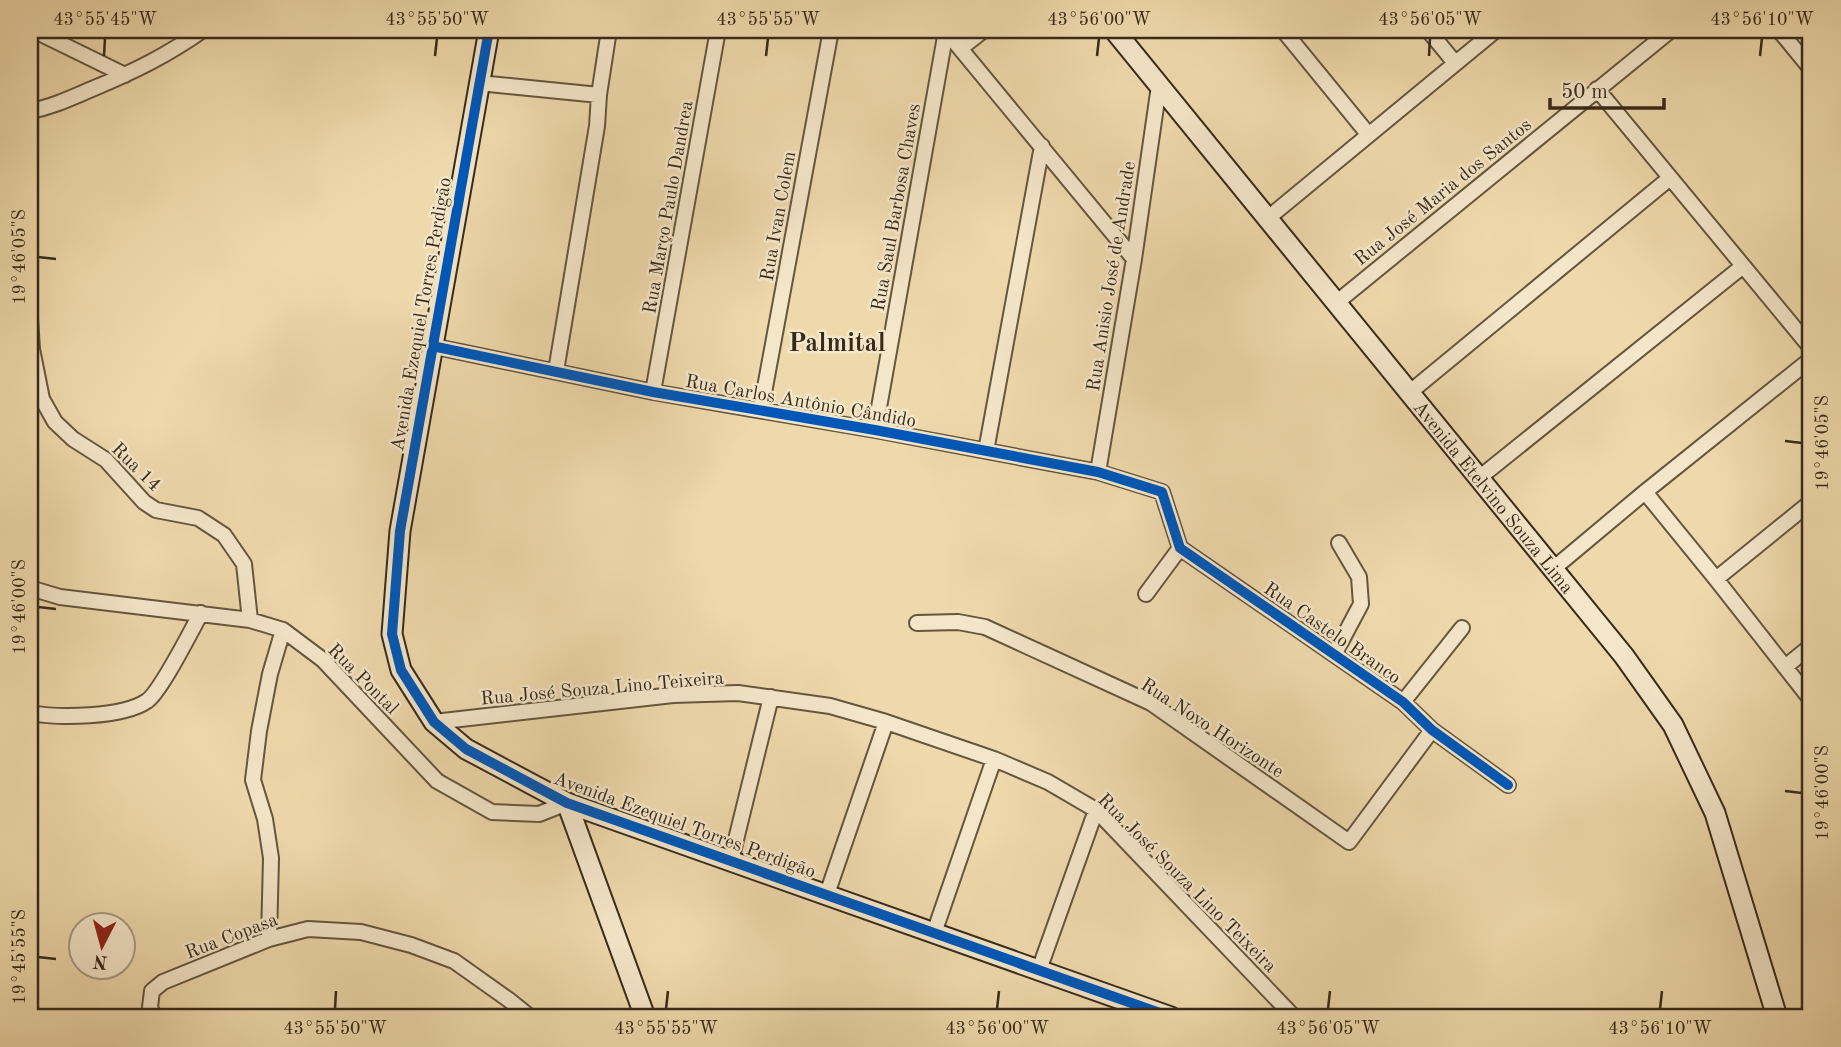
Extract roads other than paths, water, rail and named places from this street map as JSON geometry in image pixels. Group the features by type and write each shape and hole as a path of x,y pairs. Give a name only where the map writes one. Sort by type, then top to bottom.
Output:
{"street":[{"path":"33,30 125,75"},
{"path":"30,111 48,107 125,75 173,51 203,30"},
{"name":"Avenida Ezequiel Torres Perdigão","path":"489,30 400,531 392,634 401,670 434,722 466,749 567,803 1171,1017"},
{"path":"556,371 597,126 609,30"},
{"name":"Rua Março Paulo Dandrea","path":"653,392 718,30"},
{"name":"Rua Ivan Colem","path":"761,410 831,30"},
{"path":"961,48 984,30"},
{"name":"Avenida Etelvino Souza Lima","path":"1114,30 1624,656 1672,725 1715,813 1777,1017"},
{"path":"1283,30 1368,134"},
{"path":"1428,30 1455,63"},
{"path":"1268,218 1496,30"},
{"name":"Rua José Maria dos Santos","path":"1336,303 1671,30"},
{"path":"1779,30 1810,65"},
{"path":"946,31 1134,259"},
{"name":"Rua Saul Barbosa Chaves","path":"876,430 946,31"},
{"path":"480,83 599,94"},
{"name":"Rua Anisio José de Andrade","path":"1098,472 1134,259 1159,86"},
{"path":"1597,89 1811,348"},
{"path":"986,451 1042,146"},
{"path":"1409,393 1670,178"},
{"path":"1479,478 1743,267"},
{"name":"Rua 14","path":"30,318 32,349 42,399 55,422 73,439 106,460 144,502 156,510 198,519 224,535 244,564 250,620"},
{"name":"Rua Carlos Antônio Cândido","path":"432,346 653,392 1098,472 1162,492 1180,548"},
{"path":"1553,569 1811,359"},
{"path":"1645,492 1811,700"},
{"path":"1716,579 1811,502"},
{"path":"1335,653 1361,604 1359,577 1339,543"},
{"path":"1146,594 1180,548"},
{"name":"Rua Castelo Branco","path":"1180,548 1403,702 1432,730 1508,785"},
{"name":"Rua Pontal","path":"30,588 60,597 250,620 283,631 323,660 437,781 492,812 539,814 567,803"},
{"path":"30,713 46,716 94,715 132,708 148,700 161,684 201,613"},
{"name":"Rua Novo Horizonte","path":"917,623 958,622 985,627 1151,703 1349,842 1432,730"},
{"path":"1403,702 1462,628"},
{"path":"269,939 271,858 265,819 253,780 270,674 283,631"},
{"path":"1785,667 1811,646"},
{"name":"Rua José Souza Lino Teixeira","path":"434,722 673,695 738,693 830,706 994,759 1048,782 1096,810 1294,1017"},
{"path":"731,860 771,697"},
{"path":"827,894 886,722"},
{"path":"934,933 994,759"},
{"path":"567,803 645,1017"},
{"path":"1039,970 1096,810"},
{"name":"Rua Copasa","path":"152,1012 152,991 163,982 269,939 308,929 361,932 411,945 454,961 530,1017"}],"district":[{"name":"Palmital","path":"837,342"}]}
